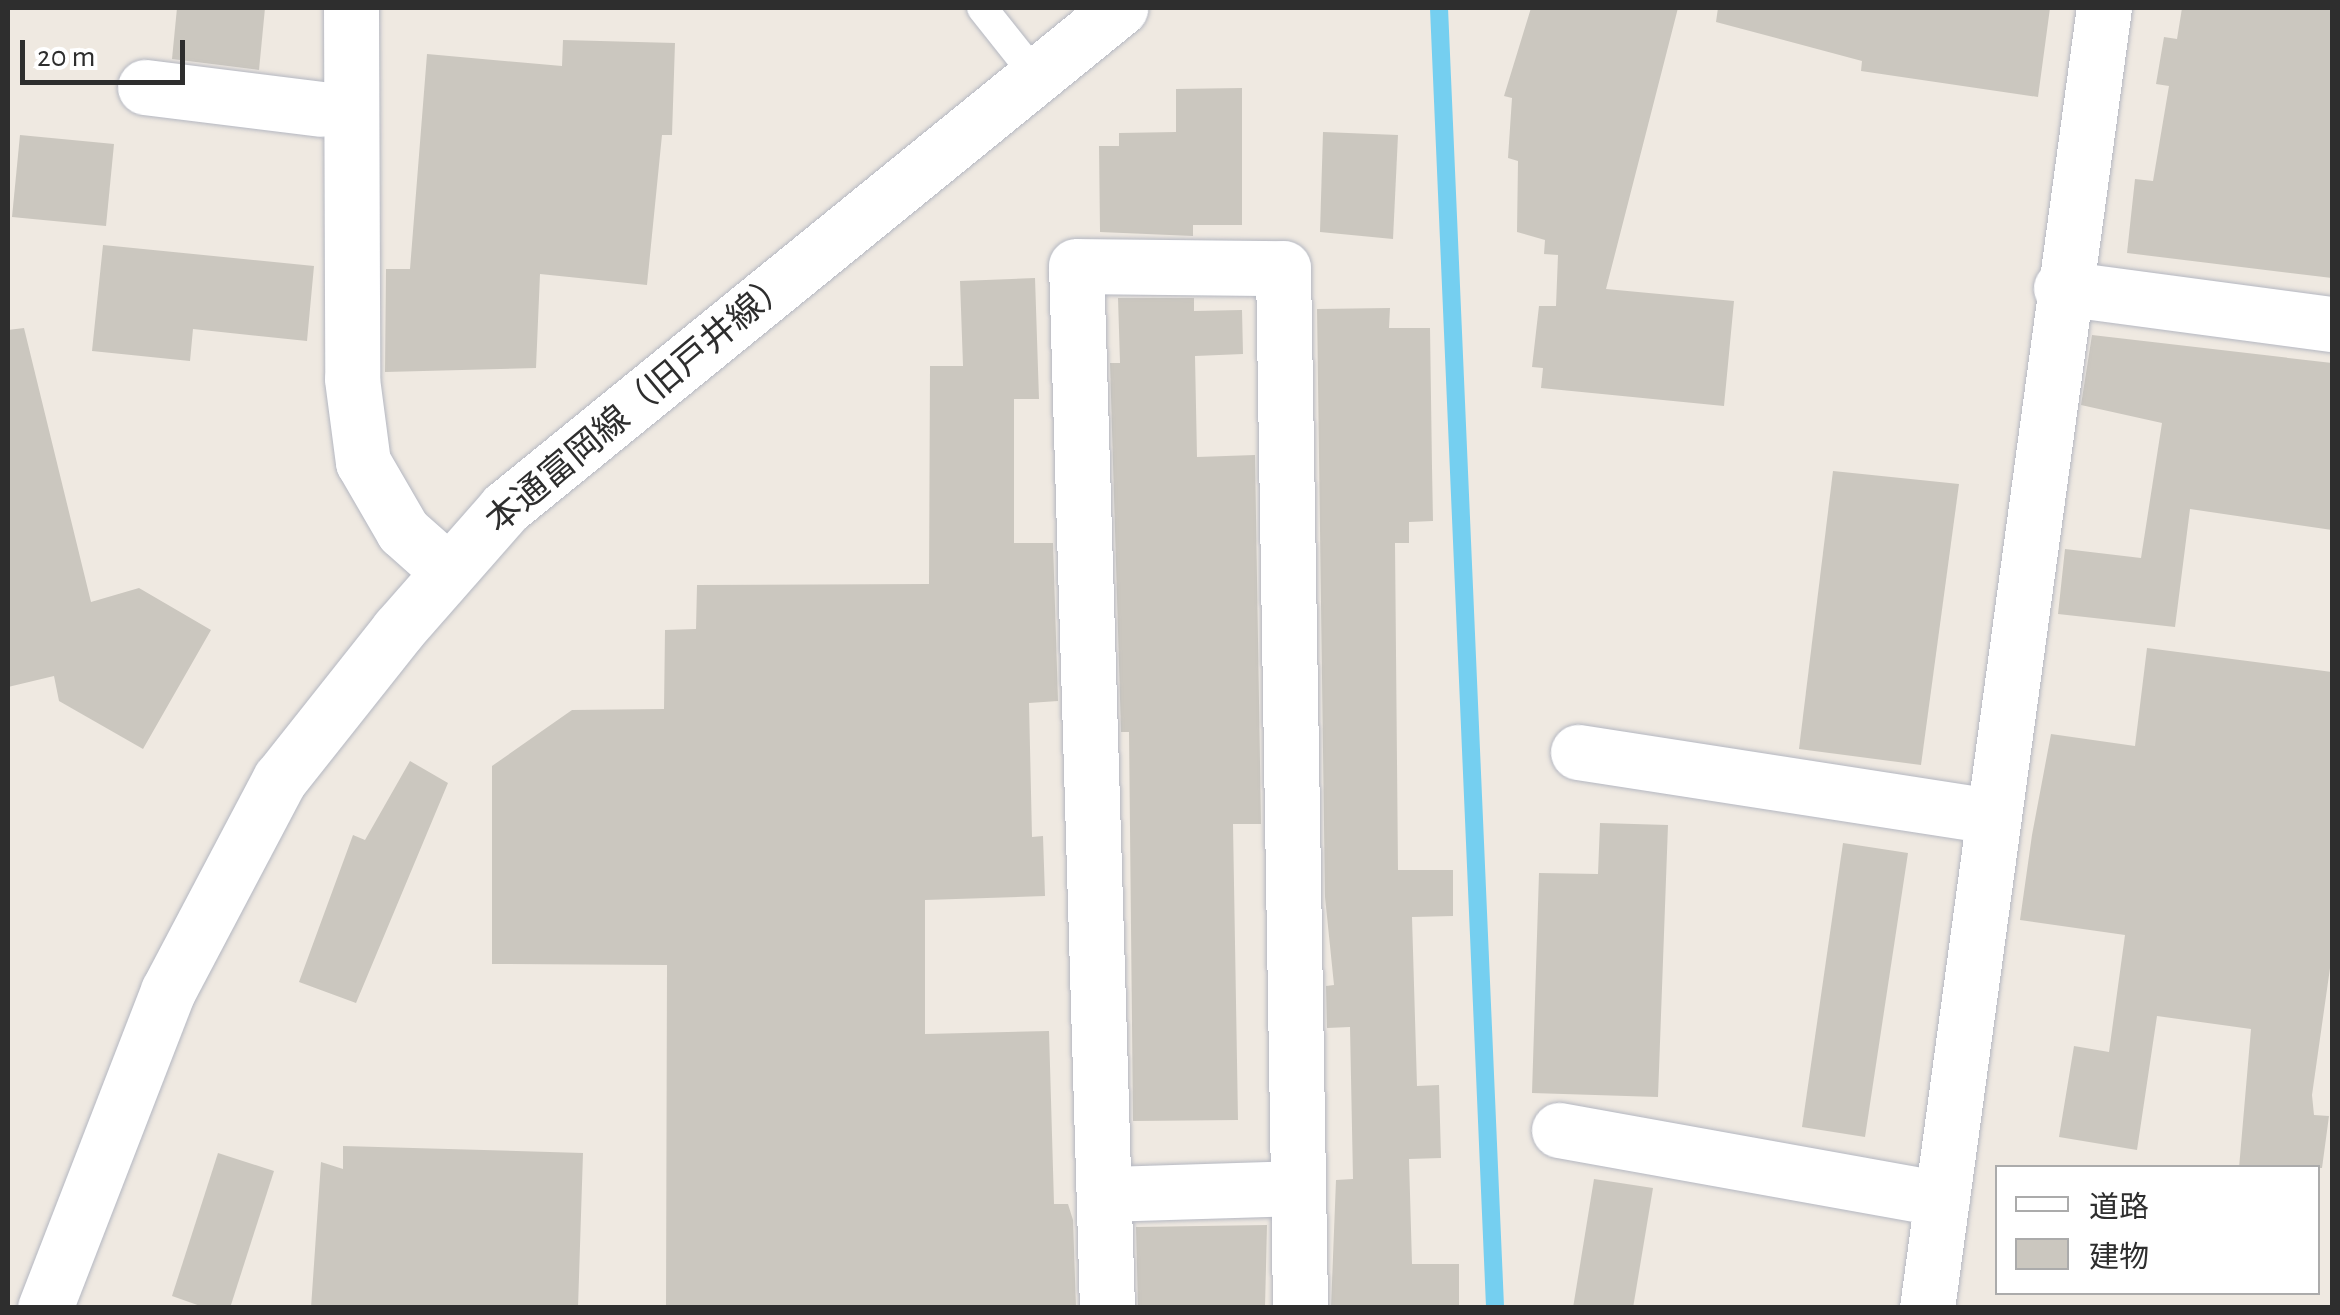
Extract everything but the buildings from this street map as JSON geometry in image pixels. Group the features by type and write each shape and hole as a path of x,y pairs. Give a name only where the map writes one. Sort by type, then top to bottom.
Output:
{"street":[{"path":"351,8 352,379 363,462 403,530 448,572"},
{"path":"1927,1308 2061,288 2104,8"},
{"name":"本通富岡線（旧戸井線）","path":"45,1308 168,991 280,779 448,572 505,508 1036,76 1101,13"},
{"path":"145,87 321,109"},
{"path":"1107,1308 1076,266 1283,268 1300,1308"},
{"path":"2061,288 2332,324"},
{"path":"1578,752 1992,816"},
{"path":"1559,1130 1942,1199"},
{"path":"1106,1194 1296,1188"}],"lane":[{"path":"982,8 1036,76"}],"waterway":[{"path":"1439,8 1495,1308"}]}
